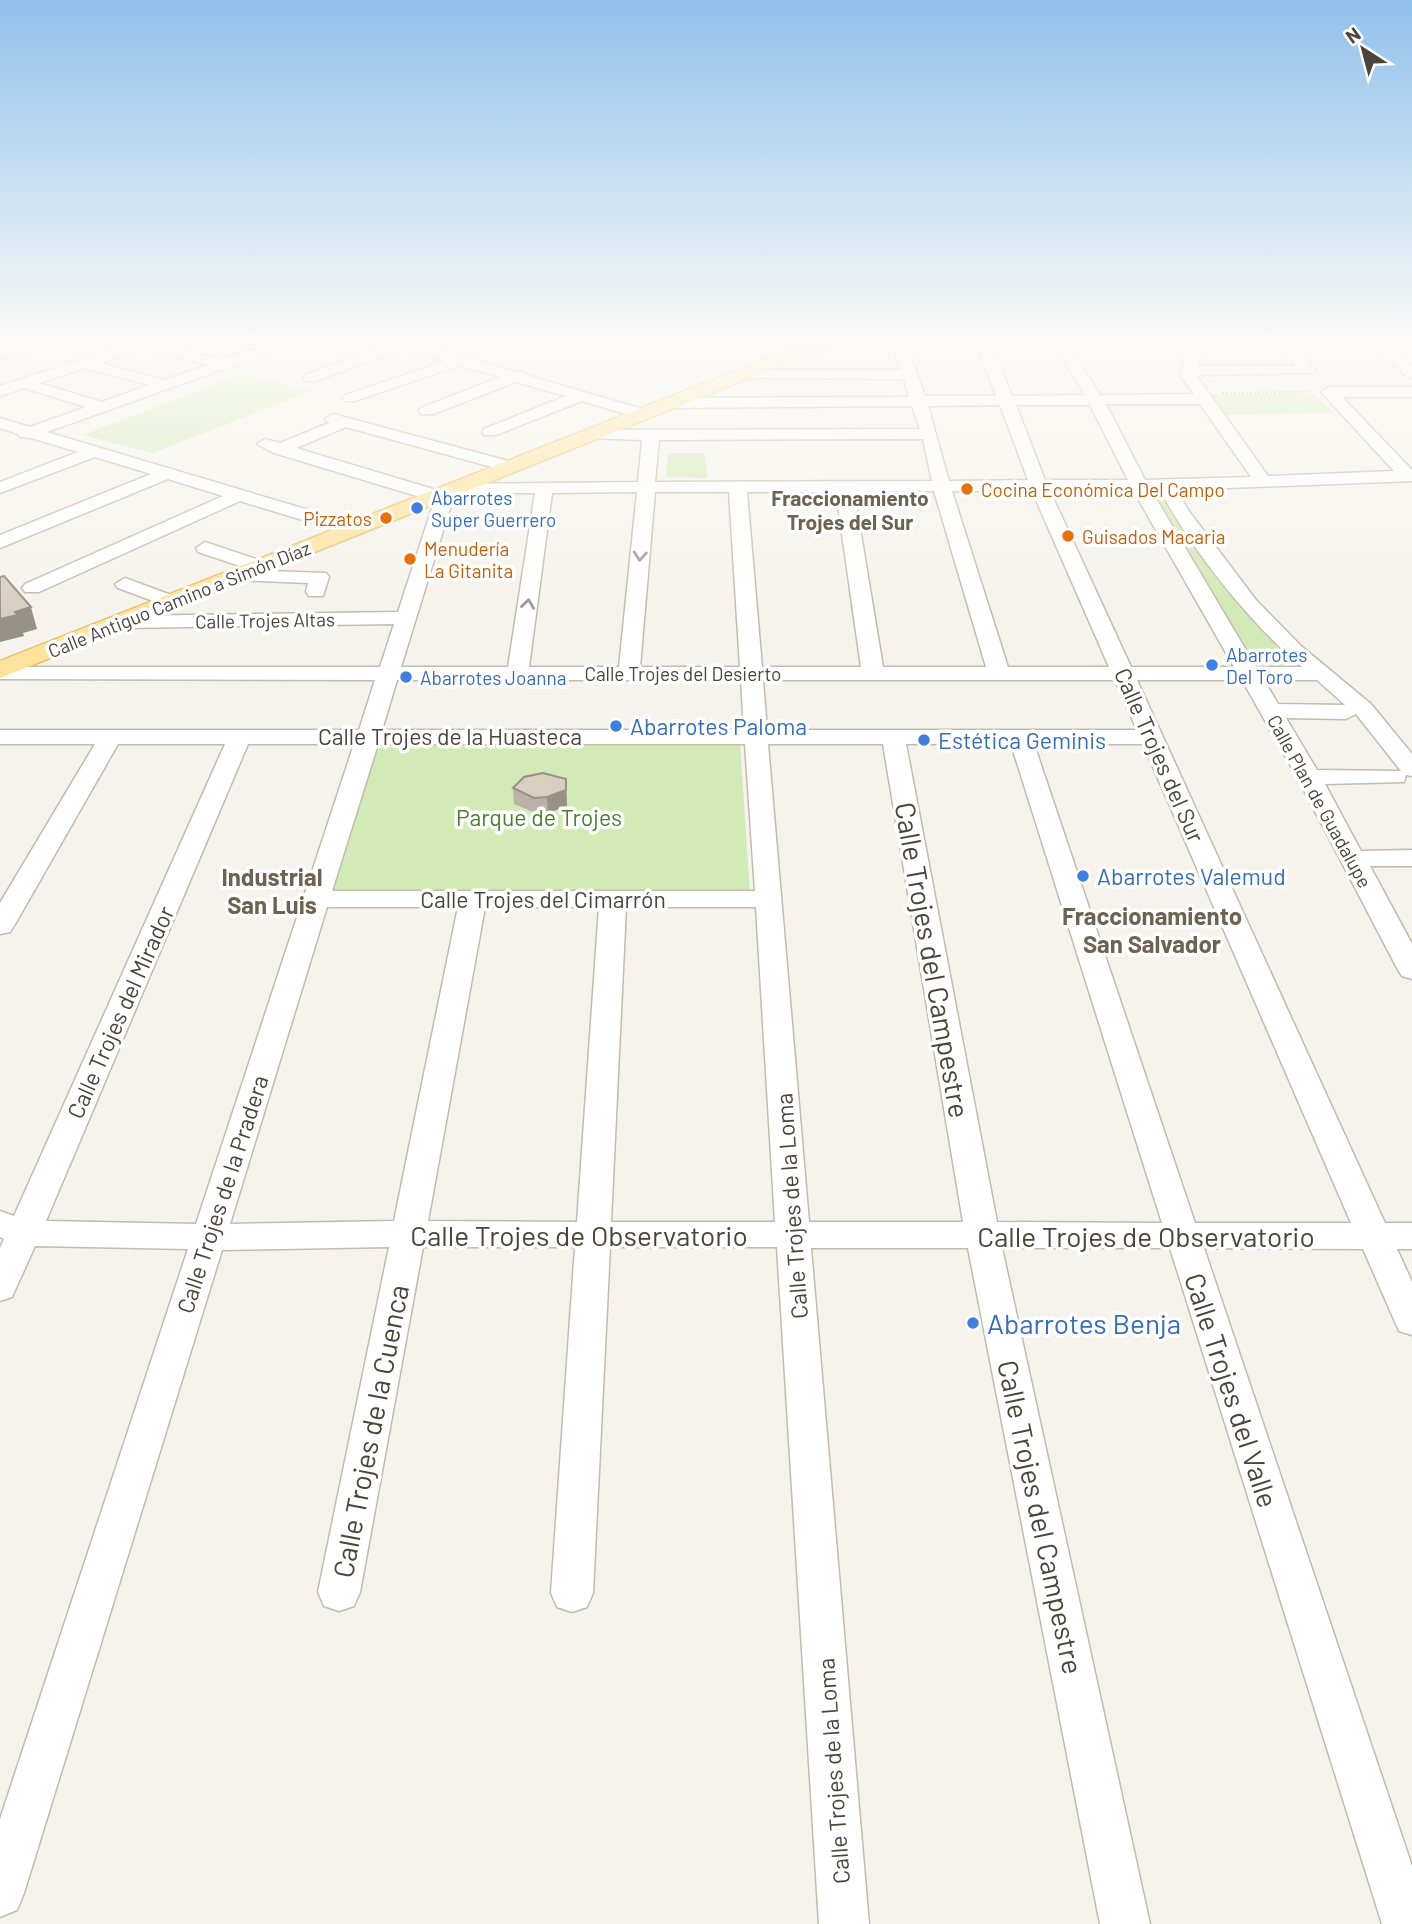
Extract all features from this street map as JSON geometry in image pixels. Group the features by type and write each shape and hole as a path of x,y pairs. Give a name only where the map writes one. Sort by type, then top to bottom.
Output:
{"main road":[{"name":"Calle Antiguo Camino a Simón Díaz","path":"0,672 601,431"}],"street":[{"path":"26,431 352,529"},
{"path":"0,443 33,431"},
{"path":"312,431 272,447 447,492 544,488 1166,485 1410,476"},
{"path":"378,431 510,467"},
{"path":"928,431 942,486 999,673"},
{"name":"Calle Trojes del Sur","path":"1019,431 1039,486 1412,1321"},
{"name":"Calle Plan de Guadalupe","path":"1111,431 1139,485 1309,776 1412,970"},
{"path":"1226,431 1263,481"},
{"path":"1366,431 1410,476"},
{"path":"591,435 930,435"},
{"path":"629,673 651,436"},
{"path":"0,488 96,452"},
{"path":"0,542 168,473"},
{"path":"1166,485 1180,512 1249,604 1294,650 1363,709 1404,773"},
{"path":"845,487 873,673"},
{"path":"519,672 544,488"},
{"name":"Calle Trojes de la Loma","path":"738,488 844,1924"},
{"name":"Calle Trojes de la Pradera","path":"0,1893 447,492"},
{"path":"32,588 239,495"},
{"path":"205,548 261,567"},
{"path":"239,576 319,577 316,592"},
{"path":"125,584 172,602"},
{"name":"Calle Trojes Altas","path":"123,622 407,618"},
{"name":"Calle Trojes del Desierto","path":"0,672 1323,674"},
{"path":"1271,711 1346,712"},
{"path":"0,926 111,736"},
{"name":"Calle Trojes del Mirador","path":"0,1287 12,1229 240,736"},
{"name":"Calle Trojes del Valle","path":"1020,736 1407,1924"},
{"name":"Calle Trojes de la Huasteca","path":"0,737 1152,737"},
{"name":"Calle Trojes del Campestre","path":"893,737 983,1237 1125,1924"},
{"path":"1309,776 1404,773"},
{"path":"1353,859 1412,858"},
{"name":"Calle Trojes del Cimarrón","path":"317,899 768,899"},
{"name":"Calle Trojes de la Cuenca","path":"339,1592 473,899"},
{"path":"572,1593 613,900"},
{"name":"Calle Trojes de Observatorio","path":"12,1229 208,1237 408,1234 1412,1236"}],"green space":[{"path":"94,431 210,431 153,453 83,435"},
{"path":"668,453 704,453 708,478 666,477"},
{"path":"1150,490 1160,490 1290,665 1255,664"},
{"name":"Parque de Trojes","path":"377,740 740,742 750,894 328,893"}],"building":[{"path":"4,576 31,607 15,612 18,615 0,619 0,577"},
{"path":"543,773 566,779 566,790 547,797 534,798 513,788 524,777"}],"place":[{"name":"Cocina Económica Del Campo","path":"967,489"},
{"name":"Abarrotes Super Guerrero","path":"417,508"},
{"name":"Pizzatos","path":"386,518"},
{"name":"Guisados Macaria","path":"1068,536"},
{"name":"Menudería La Gitanita","path":"410,559"},
{"name":"Abarrotes Del Toro","path":"1212,665"},
{"name":"Abarrotes Joanna","path":"406,677"},
{"name":"Abarrotes Paloma","path":"616,726"},
{"name":"Estética Geminis","path":"924,740"},
{"name":"Abarrotes Valemud","path":"1083,876"},
{"name":"Abarrotes Benja","path":"973,1323"}],"district":[{"name":"Fraccionamiento Trojes del Sur","path":"850,509"},
{"name":"Industrial San Luis","path":"272,890"},
{"name":"Fraccionamiento San Salvador","path":"1152,929"}]}
